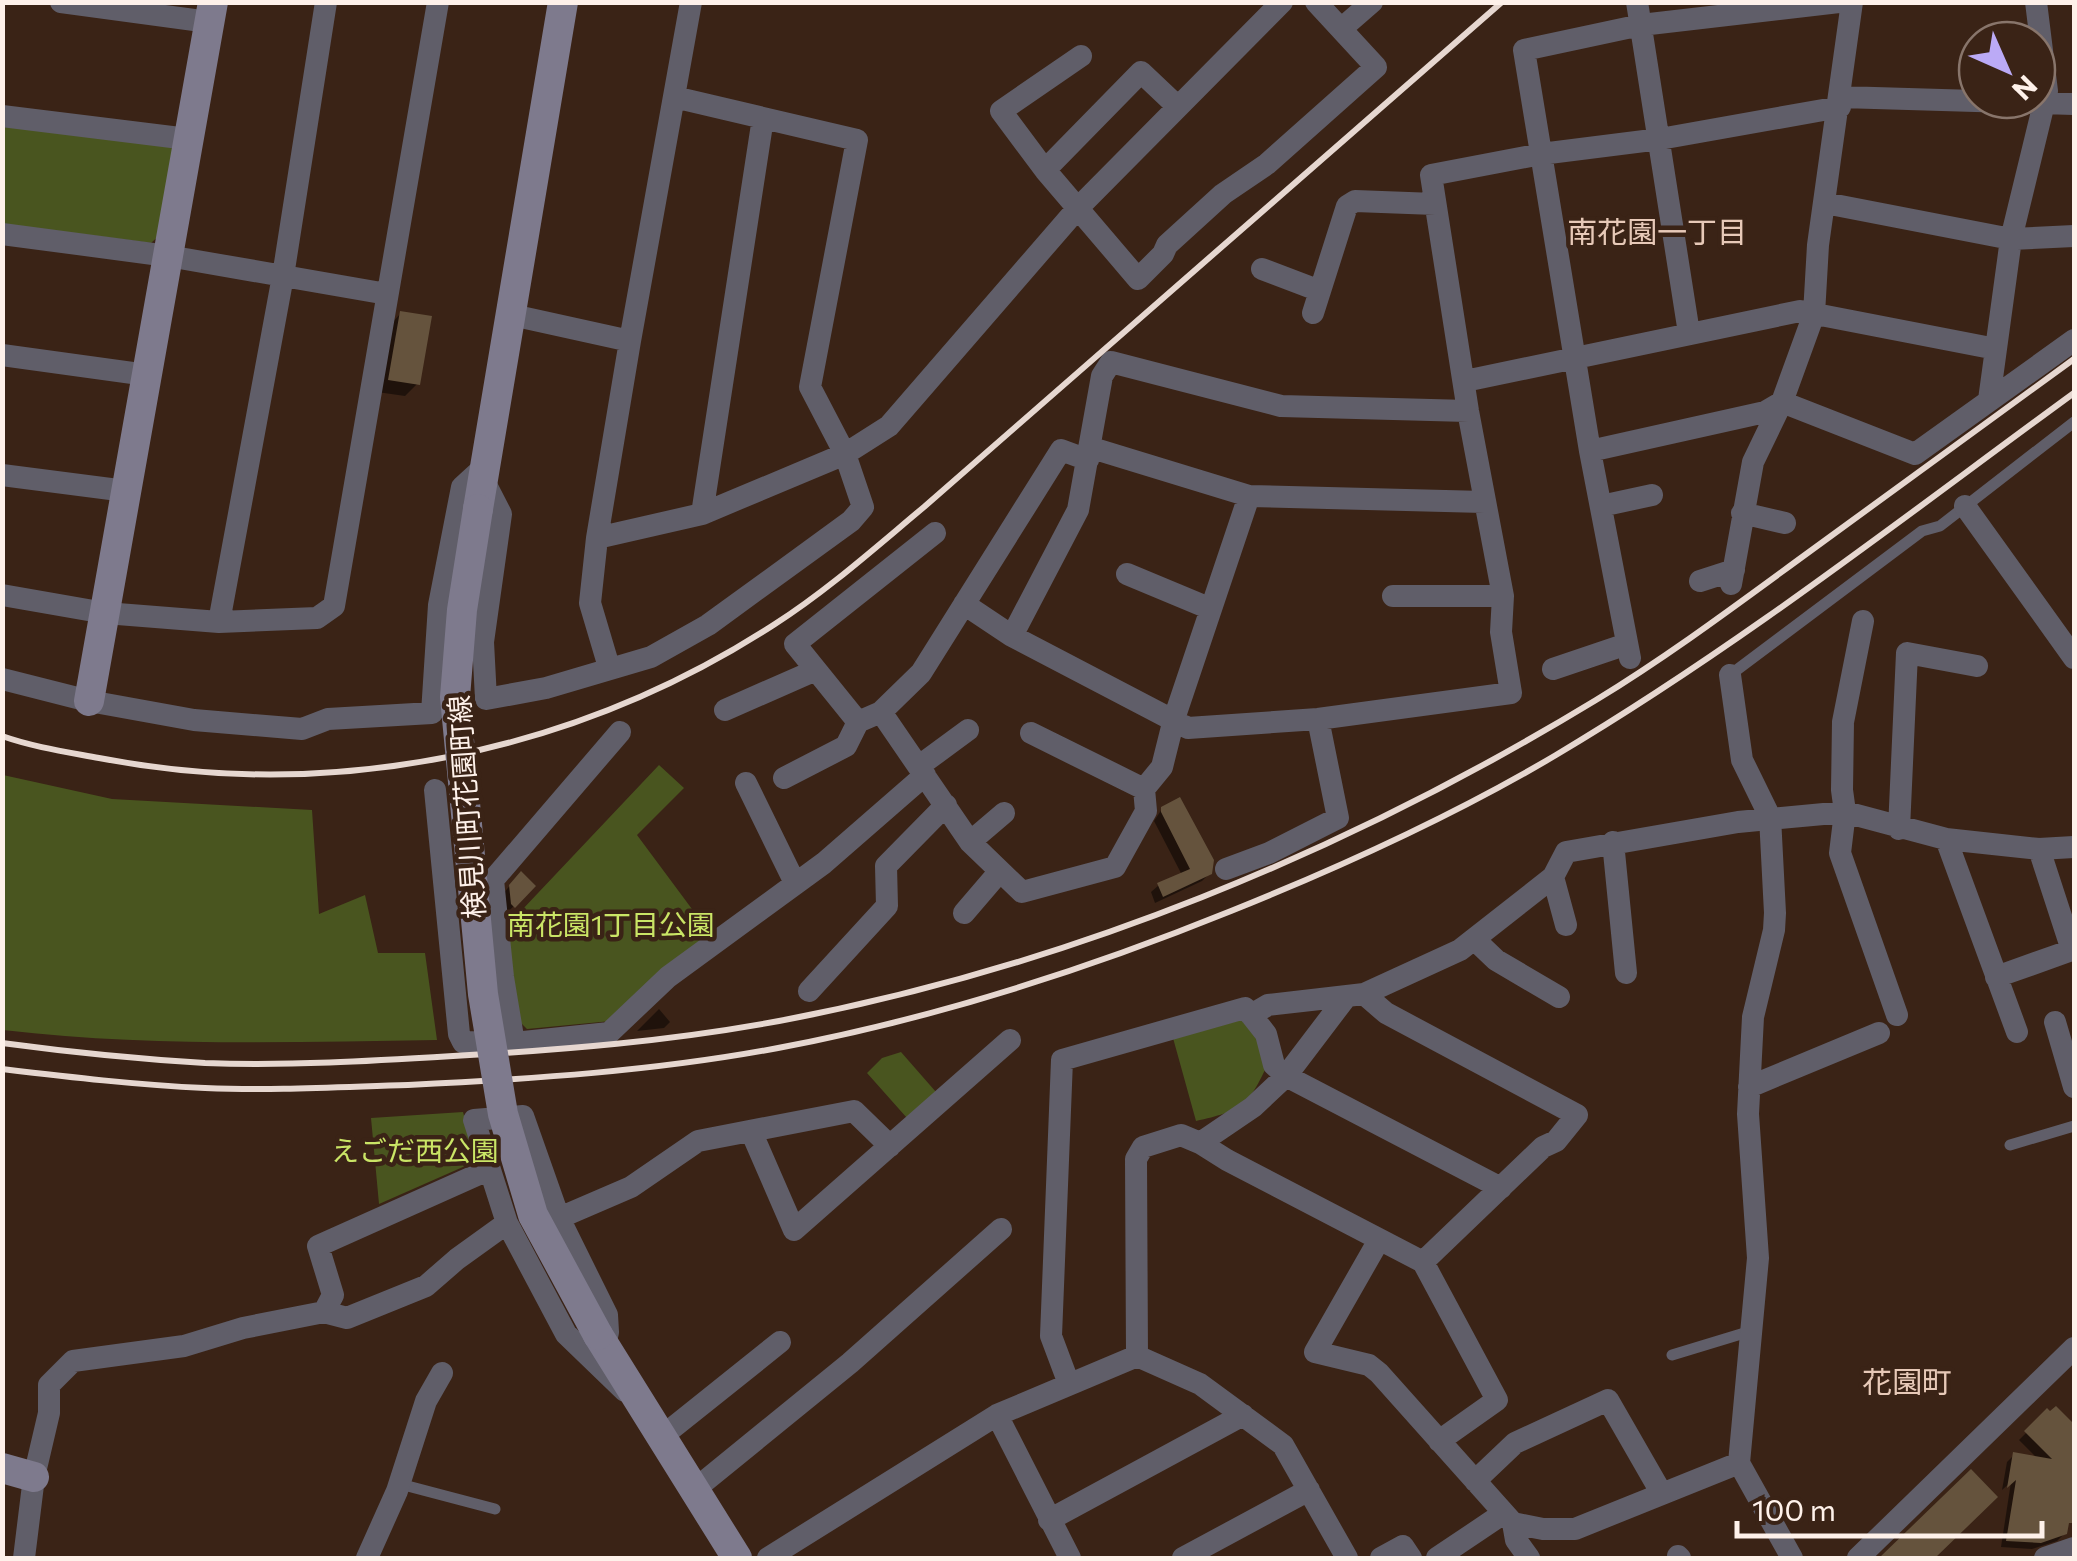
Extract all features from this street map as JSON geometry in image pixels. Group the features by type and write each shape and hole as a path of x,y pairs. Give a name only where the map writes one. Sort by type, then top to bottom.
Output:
{"street":[{"path":"60,2 211,12 89,701"},
{"path":"219,622 282,276 326,2"},
{"path":"2,596 105,613 219,622 317,618 334,606 438,2"},
{"name":"検見川町花園町線","path":"564,2 462,610 455,697 482,994 503,1114 533,1215 635,1400 737,1558"},
{"path":"609,668 590,603 596,538 692,2"},
{"path":"596,538 702,514 845,454 888,426 1076,209 1282,2"},
{"path":"1081,56 1001,110 1044,170 1138,279 1164,254 1166,245 1223,194 1268,164 1376,68 1316,2"},
{"path":"1342,29 1372,2"},
{"path":"1553,670 1628,651 1590,451 1524,50 1639,14 1839,2"},
{"path":"1700,581 1732,577 1753,462 1782,402 1814,314 1818,245 1852,2"},
{"path":"1639,14 1689,334"},
{"path":"1044,170 1141,72 1178,107"},
{"path":"2,680 194,720 302,729 328,718 432,714 439,605 462,488 483,485 501,514 483,642 486,700 546,688 651,657 708,625 851,521 863,507 845,454 810,387 857,140 674,97"},
{"path":"964,604 1012,636 1188,728 1318,719 1511,693 1501,632 1503,596 1468,411 1431,174 1540,154 1660,139 1841,102 1957,104"},
{"path":"2,116 188,139"},
{"path":"702,514 763,118"},
{"path":"1988,400 2011,238 2040,120"},
{"path":"1262,269 1316,302 1347,206 1355,201 1435,204"},
{"path":"1825,204 2011,238 2074,236"},
{"path":"2,234 168,256 388,294"},
{"path":"1464,380 1800,311 1996,349"},
{"path":"512,315 630,341"},
{"path":"1782,402 1915,454 2074,340"},
{"path":"2,356 147,374"},
{"path":"1012,636 1078,510 1102,376 1112,362 1281,406 1468,411"},
{"path":"1590,451 1765,412 1782,402"},
{"path":"784,778 846,746 858,722 881,712 921,673 1061,450 1090,454 1249,496 1484,502"},
{"path":"2,475 126,490"},
{"path":"1601,506 1652,494"},
{"path":"881,712 970,842 1022,892 1115,867 1146,810 1144,789 1162,767 1174,719 1249,496"},
{"path":"1965,506 2074,658"},
{"path":"1742,513 1785,523"},
{"path":"858,722 796,644 934,533"},
{"path":"1127,574 1211,609"},
{"path":"1393,596 1503,596"},
{"path":"1863,620 1843,722 1845,812 1840,853 1897,1015"},
{"path":"1900,829 1908,653 1977,666"},
{"path":"725,710 816,670"},
{"path":"1730,675 1742,760 1770,818 1774,930 1753,1017 1750,1179 1758,1258 1739,1463 1792,1558"},
{"path":"1226,869 1270,853 1338,818 1318,719"},
{"path":"435,790 459,1034 463,1042 514,1044 610,1033 668,977 824,863 968,730"},
{"path":"514,1044 493,880 620,732"},
{"path":"1030,733 1144,789"},
{"path":"746,784 795,883"},
{"path":"809,992 887,906 886,866 946,805"},
{"path":"1251,1015 1268,1004 1355,996 1460,950 1554,877 1566,852 1613,842 1770,818 1845,812 1946,839 2039,849 2074,847"},
{"path":"970,842 1004,813"},
{"path":"1946,839 2017,1032"},
{"path":"1613,842 1626,973"},
{"path":"1996,976 2072,950 2039,849"},
{"path":"964,913 1000,871"},
{"path":"1554,877 1566,924"},
{"path":"1474,940 1496,960 1559,998"},
{"path":"1200,1142 1253,1106 1286,1076 1355,996"},
{"path":"1355,996 1577,1115 1556,1141 1542,1147 1423,1262"},
{"path":"1069,1384 1051,1336 1062,1060 1245,1008 1266,1034 1274,1065 1286,1076 1500,1188"},
{"path":"2055,1022 2074,1087"},
{"path":"1749,1087 1879,1033"},
{"path":"752,1130 794,1230 1010,1040"},
{"path":"559,1218 631,1187 698,1140 854,1111 890,1146"},
{"path":"601,1342 608,1332 607,1315 559,1218 522,1116 474,1120 507,1223 566,1334 635,1400"},
{"path":"1138,1356 1136,1159 1143,1147 1181,1135 1423,1262 1496,1400 1439,1441"},
{"path":"324,1312 333,1296 318,1246 488,1170"},
{"path":"24,1558 50,1384 72,1361 184,1346 243,1328 324,1312 346,1318 426,1286 456,1258 507,1223"},
{"path":"694,1490 850,1364 1001,1229"},
{"path":"1379,1240 1314,1352 1369,1365 1508,1518 1516,1540 1529,1558"},
{"path":"660,1438 780,1342"},
{"path":"1858,1558 2074,1348"},
{"path":"768,1558 997,1415 1138,1356 1200,1384 1284,1445 1346,1558"},
{"path":"367,1558 400,1484 426,1401 442,1374"},
{"path":"1475,1481 1516,1443 1608,1400 1662,1494"},
{"path":"997,1415 1070,1558"},
{"path":"1049,1520 1243,1415"},
{"path":"1437,1558 1508,1518 1543,1530 1574,1528 1739,1463"},
{"path":"2,1468 34,1477"},
{"path":"1183,1558 1309,1490"},
{"path":"1382,1558 1403,1546 1412,1558"},
{"path":"2046,1558 2074,1548"}],"lane":[{"path":"1730,675 1922,531 1940,526 2074,422"},
{"path":"2010,1146 2074,1126"},
{"path":"1672,1355 1751,1331"},
{"path":"400,1484 495,1509"}],"green space":[{"path":"3,122 167,143 175,152 162,233 151,243 3,224"},
{"name":"南花園1丁目公園","path":"659,765 684,788 637,835 712,936 611,1021 527,1029 515,1017 505,928"},
{"path":"3,775 112,799 312,810 319,914 365,895 378,953 425,953 437,1040 165,1041 3,1030"},
{"path":"1241,1020 1260,1036 1268,1063 1242,1104 1224,1114 1196,1121 1173,1038"},
{"path":"901,1052 936,1092 907,1118 867,1073 882,1058"},
{"name":"えごだ西公園","path":"463,1112 475,1155 472,1163 379,1204 371,1118"}],"building":[{"path":"400,311 432,316 420,385 388,380"},
{"path":"1180,797 1214,860 1212,874 1163,897 1157,883 1190,869 1161,812 1161,807"},
{"path":"521,871 536,886 515,908 509,885"},
{"path":"2056,1406 2074,1424 2073,1523 2069,1523 2067,1534 2041,1543 2006,1541 2016,1480 2007,1488 2013,1452 2052,1459 2024,1431 2047,1408 2050,1411"},
{"path":"1971,1469 1998,1497 1935,1558 1879,1558"}],"railway":[{"path":"2,736 99,758 187,770 275,774 363,770 449,757 535,735 618,706 698,669 795,611 870,553 1502,2"},
{"path":"2,1043 154,1059 267,1064 617,1044 738,1028 887,998 1098,936 1304,854 1403,807 1596,700 1704,628 2074,359"},
{"path":"2,1069 154,1085 255,1089 408,1085 594,1073 732,1056 836,1036 1064,973 1176,933 1315,876 1437,819 1556,755 1755,626 2074,393"}],"district":[{"name":"南花園一丁目","path":"1657,230"},
{"name":"花園町","path":"1907,1380"}]}
